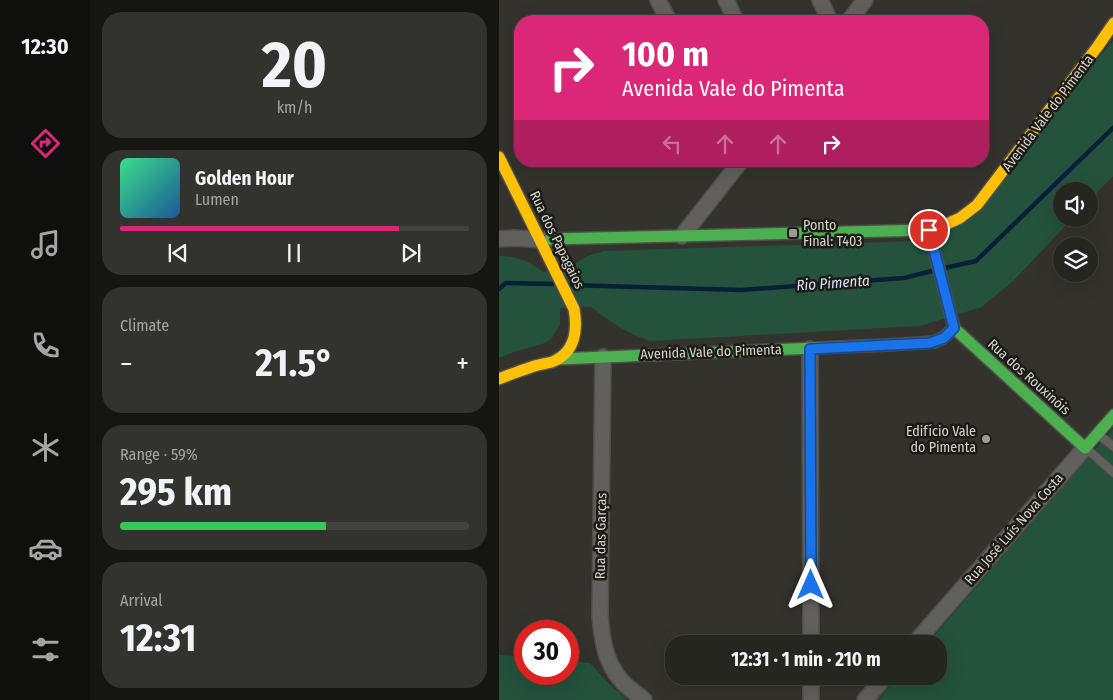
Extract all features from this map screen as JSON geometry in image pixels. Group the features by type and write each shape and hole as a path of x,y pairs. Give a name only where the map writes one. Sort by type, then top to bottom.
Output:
{"street":[{"path":"659,0 666,15"},
{"path":"726,0 733,15"},
{"path":"820,0 827,15"},
{"path":"854,15 865,0"},
{"name":"Avenida Vale do Pimenta","path":"499,239 545,240 929,230 957,220 977,205 1113,24"},
{"name":"Rua dos Papagaios","path":"499,157 545,240 551,262 574,310 576,325 574,340"},
{"path":"682,236 735,167"},
{"path":"929,230 954,328"},
{"name":"Avenida Vale do Pimenta","path":"558,359 930,343 944,338 954,328"},
{"name":"Rua dos Rouxinóis","path":"954,328 1085,448"},
{"path":"499,380 523,369 558,359 570,348 574,340 588,350 603,357"},
{"path":"810,349 811,635"},
{"name":"Rua das Garças","path":"603,357 600,616 602,636 605,651 620,680 643,700"},
{"name":"Rua José Luís Nova Costa","path":"922,635 1112,418"},
{"path":"811,685 811,700"},
{"path":"865,700 878,685"}],"lane":[{"path":"1097,434 1113,447"},
{"path":"1085,448 1113,473"}],"green space":[{"path":"1113,41 1113,176 1098,192 1098,182 1053,182 1053,227 1064,227 1014,280 982,307 920,326 650,341 619,327 591,307 560,308 560,325 552,338 545,343 499,358 499,256 523,260 543,272 571,269 582,259 604,251 916,241 946,235"},
{"path":"1113,429 1113,700 878,700 891,685 947,685 947,635 935,635"},
{"path":"499,655 514,656 514,685 579,685 579,662 590,663 627,700 499,700"}],"waterway":[{"name":"Rio Pimenta","path":"945,268 976,261 1114,127"},
{"name":"Rio Pimenta","path":"569,285 741,290 904,278 932,271"},
{"name":"Rio Pimenta","path":"499,289 506,283 553,284"}],"traffic: fast":[{"path":"550,239 929,230 947,224"},
{"path":"954,328 1085,448 1114,415"},
{"path":"558,359 887,345"}],"traffic: slow":[{"path":"947,224 960,218 977,205 1114,23"},
{"path":"499,157 574,309 575,317 573,340 566,353 560,358 499,379"}],"traffic: jam":[{"path":"929,230 954,328"},
{"path":"887,345 934,342 943,338 954,328"}],"place":[{"name":"Ponto Final: T403","path":"793,233"},
{"name":"Edifício Vale do Pimenta","path":"986,439"}],"route":[{"path":"811,585 810,349 930,343 944,338 954,328 929,230"}]}
